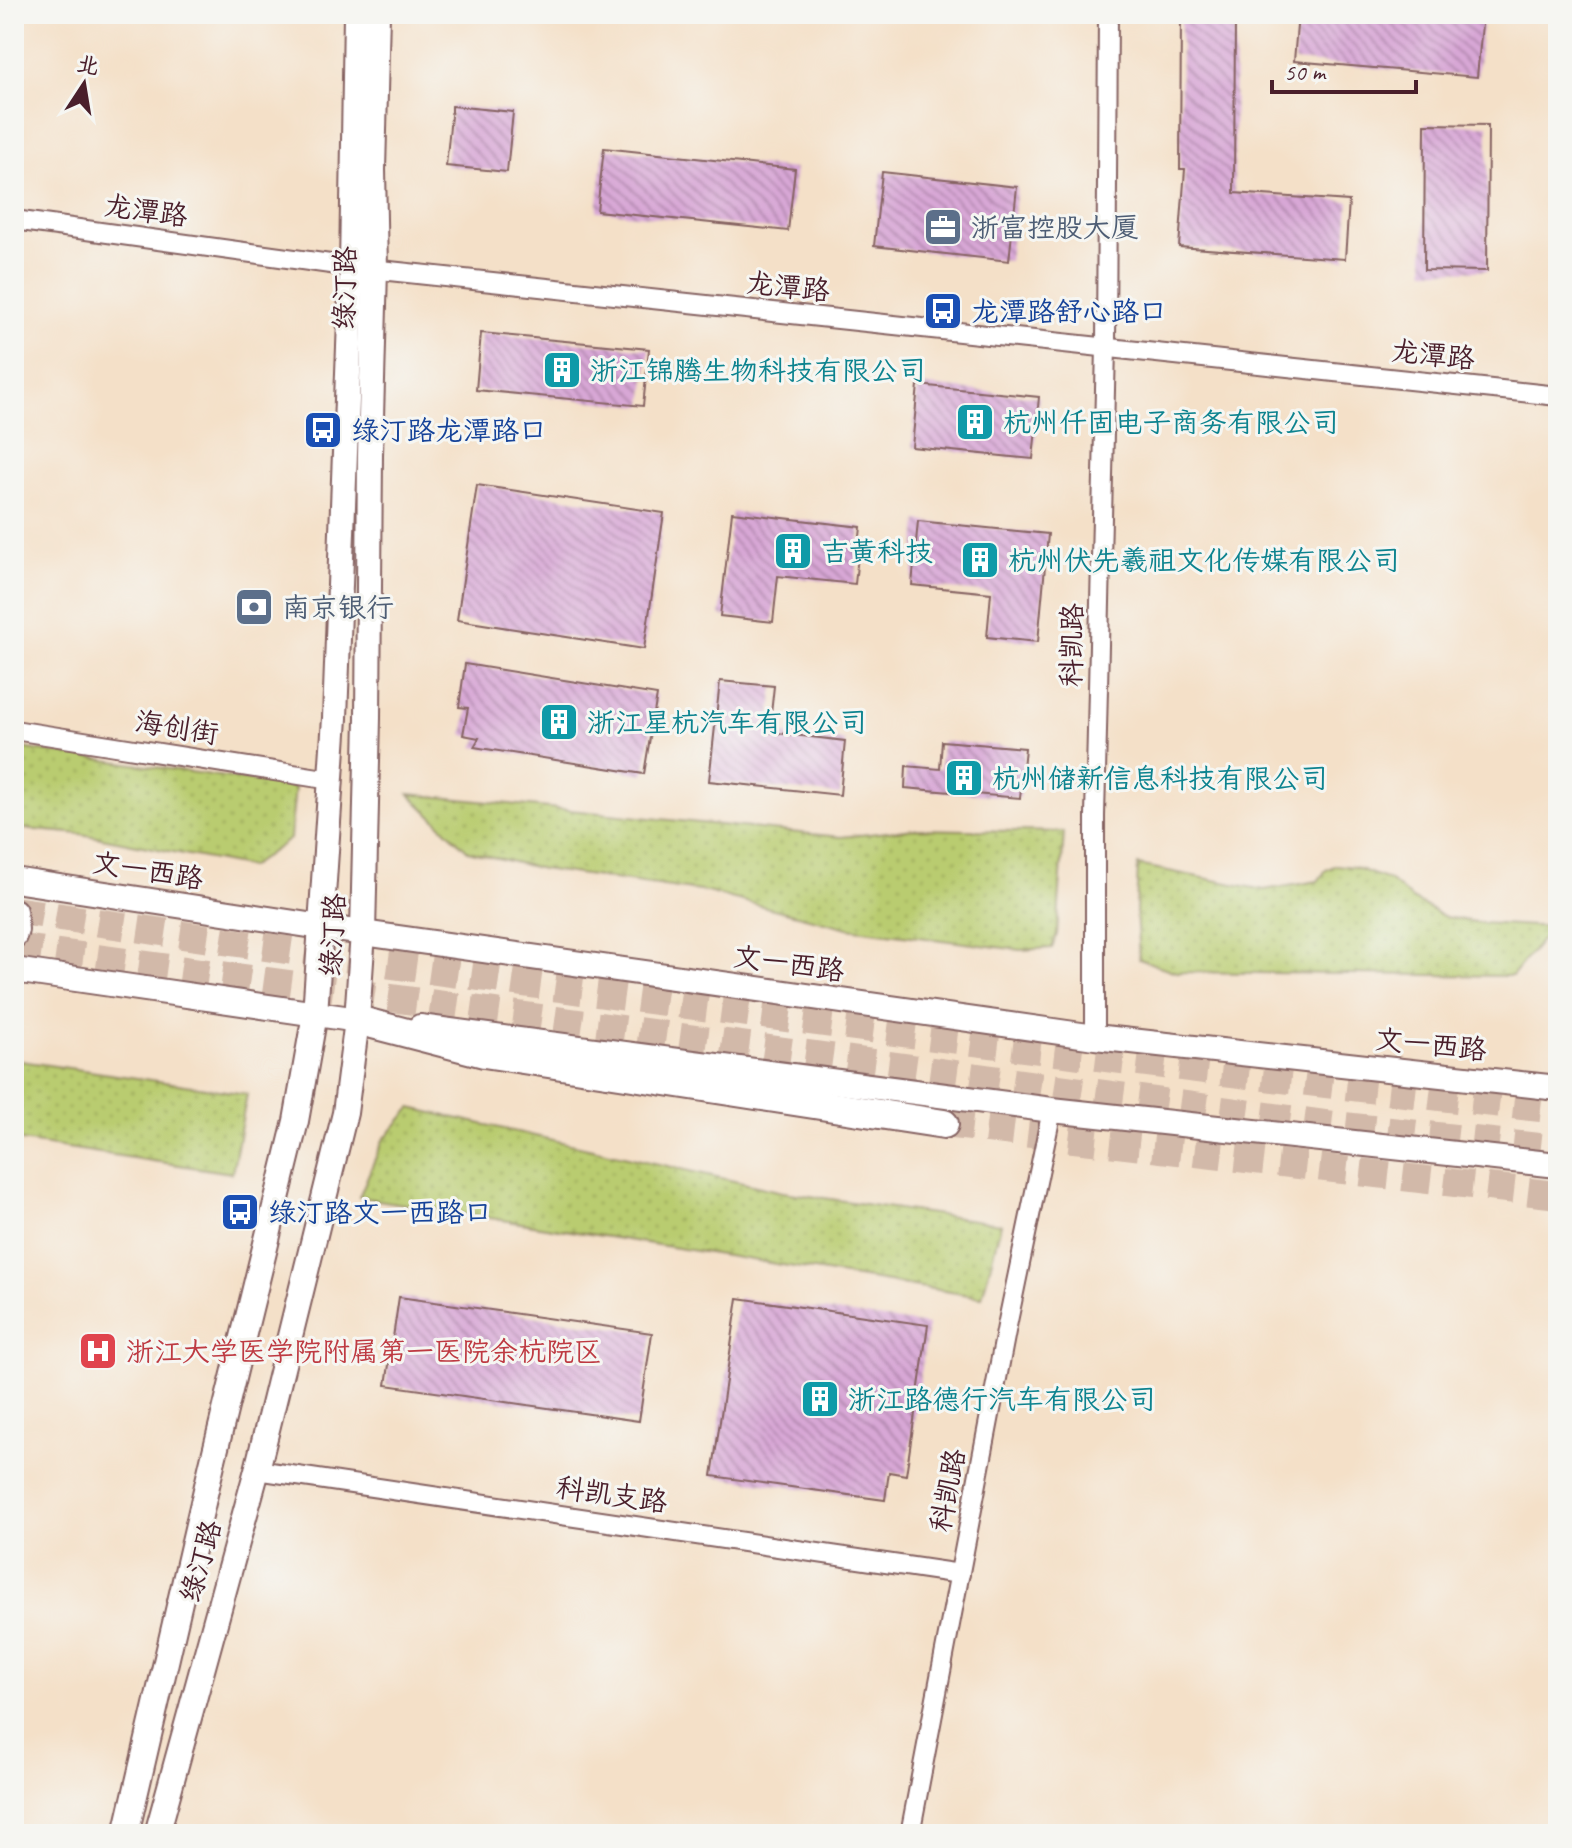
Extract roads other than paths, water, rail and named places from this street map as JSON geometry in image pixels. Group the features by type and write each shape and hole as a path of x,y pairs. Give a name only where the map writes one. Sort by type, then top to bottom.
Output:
{"highway":[{"path":"357,1020 484,1053 944,1124"}],"main road":[{"name":"绿汀路","path":"157,1834 257,1470 345,1113 357,1020 363,932 364,268 356,14"},
{"name":"绿汀路","path":"126,1834 296,1121 315,1014 373,170 377,14"},
{"name":"文一西路","path":"14,880 1095,1037 1558,1088"},
{"path":"14,911 14,936"},
{"path":"14,970 357,1020 462,1031 1052,1110 1558,1165"}],"street":[{"name":"科凯路","path":"1095,1037 1095,816 1106,347 1108,14"},
{"name":"龙潭路","path":"14,220 364,268 1558,396"},
{"name":"海创街","path":"14,730 331,780"},
{"name":"科凯路","path":"910,1834 1052,1110"},
{"name":"科凯支路","path":"257,1470 960,1574"}],"tunnel":[{"path":"14,910 785,1018 1558,1110"},
{"path":"14,947 1326,1124 1558,1149"},
{"path":"944,1124 1558,1195"}],"place":[{"name":"浙富控股大厦","path":"943,227"},
{"name":"龙潭路舒心路口","path":"943,311"},
{"name":"浙江锦腾生物科技有限公司","path":"562,370"},
{"name":"杭州仟固电子商务有限公司","path":"975,422"},
{"name":"绿汀路龙潭路口","path":"323,430"},
{"name":"吉黄科技","path":"793,551"},
{"name":"杭州伏先羲祖文化传媒有限公司","path":"980,560"},
{"name":"南京银行","path":"254,607"},
{"name":"浙江星杭汽车有限公司","path":"559,722"},
{"name":"杭州储新信息科技有限公司","path":"964,778"},
{"name":"绿汀路文一西路口","path":"240,1212"},
{"name":"浙江大学医学院附属第一医院余杭院区","path":"98,1351"},
{"name":"浙江路德行汽车有限公司","path":"820,1399"}]}
